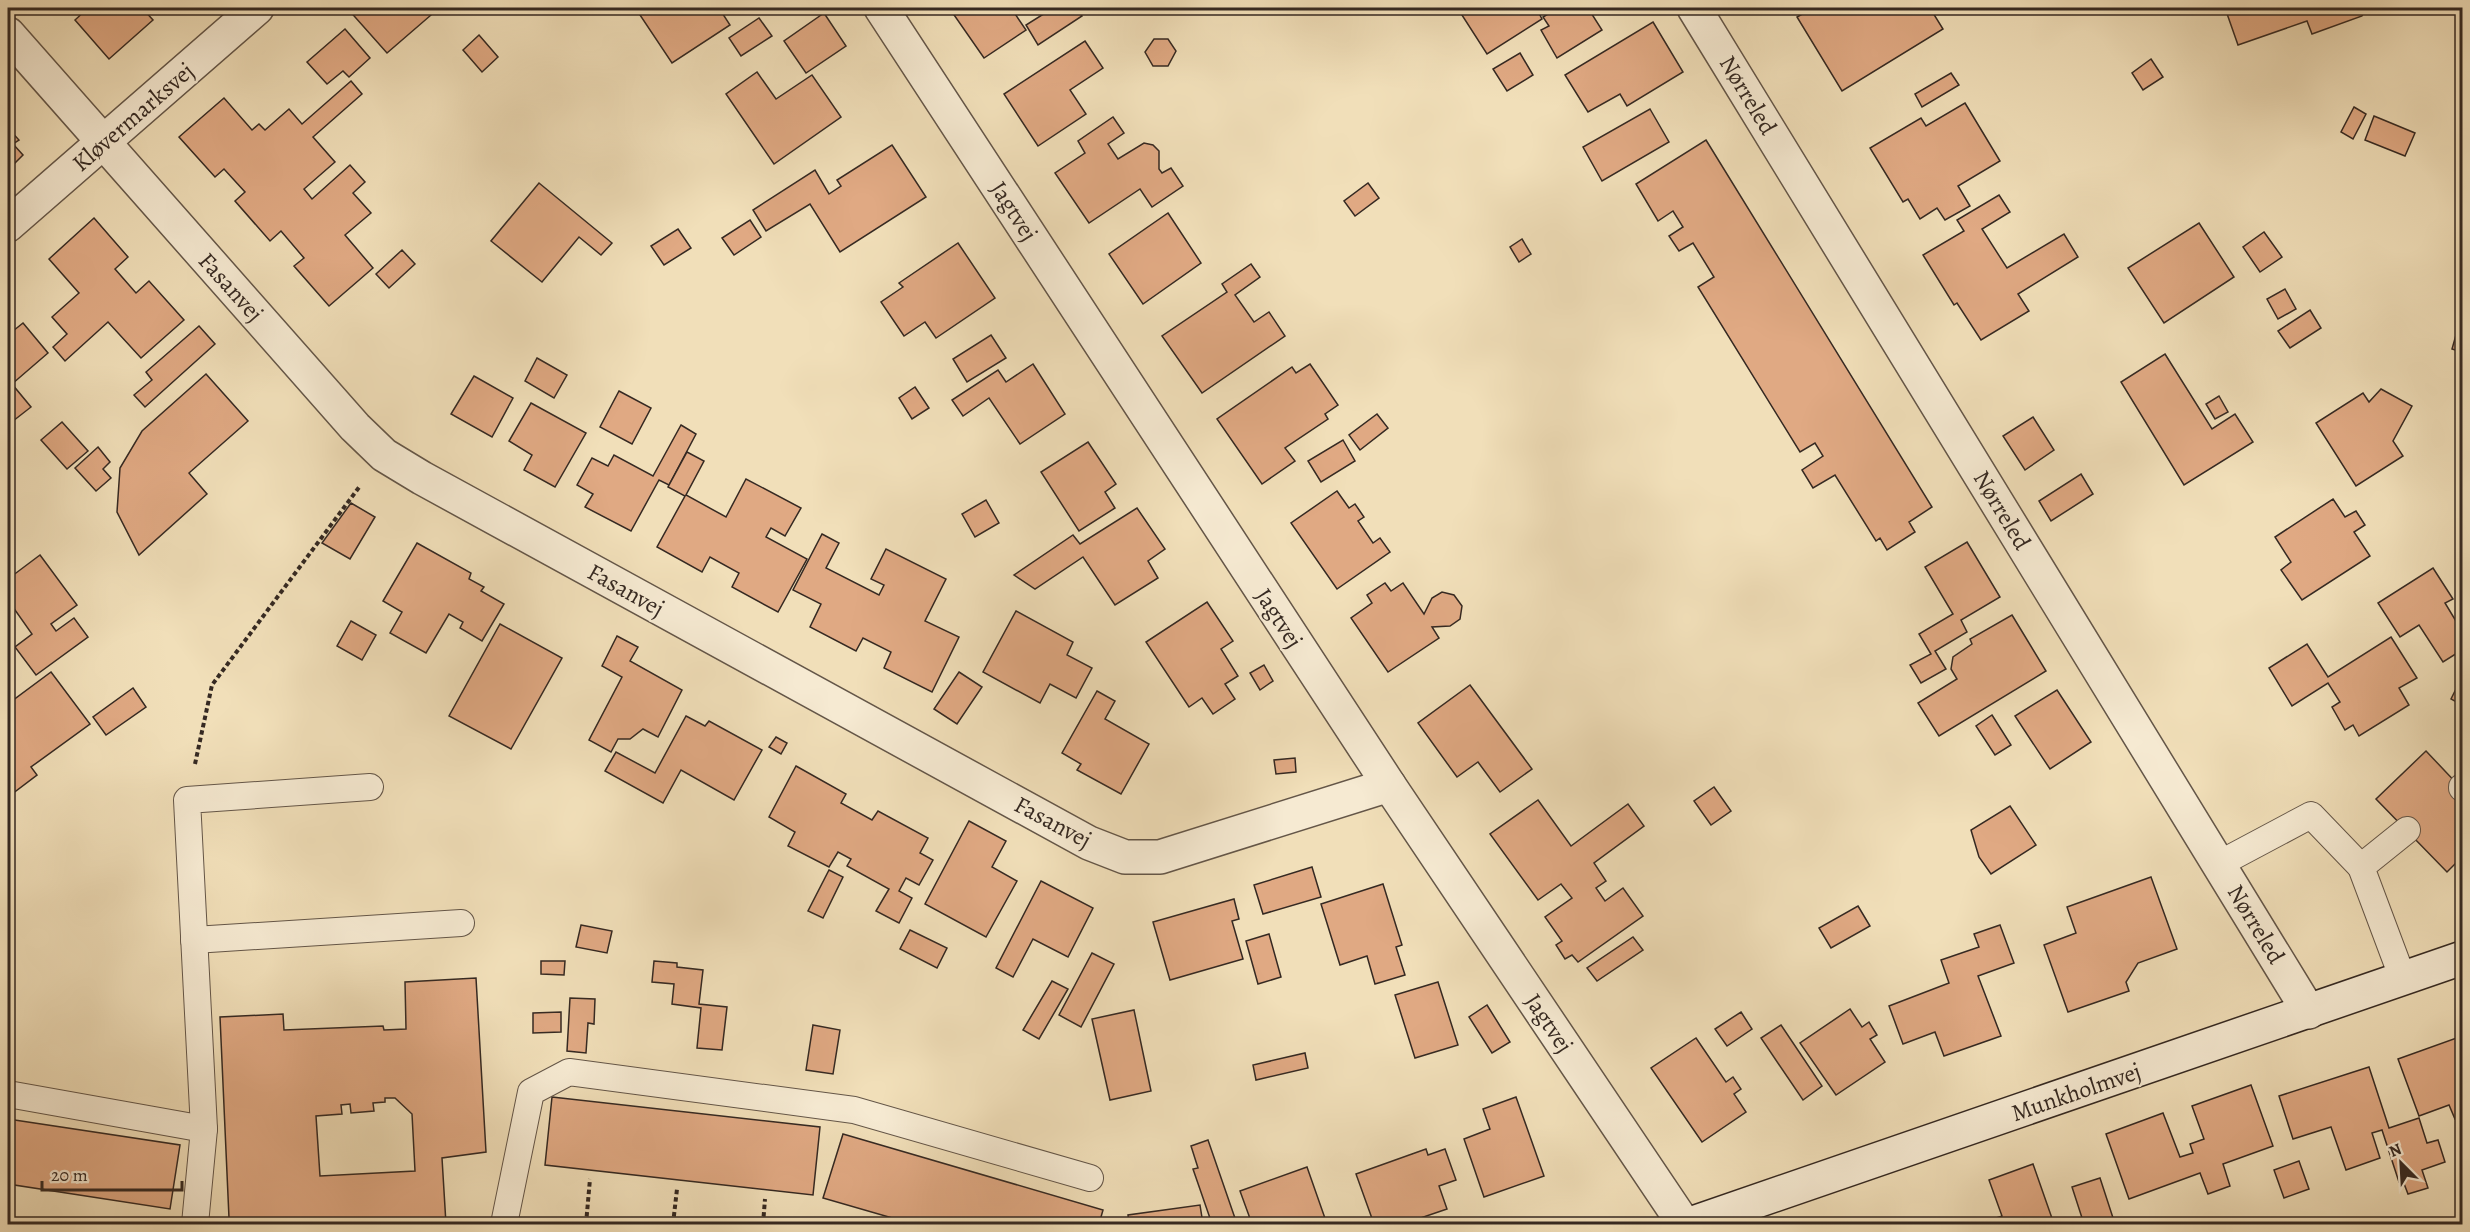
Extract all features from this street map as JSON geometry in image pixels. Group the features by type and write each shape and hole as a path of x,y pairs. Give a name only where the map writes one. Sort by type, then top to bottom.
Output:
{"street":[{"name":"Kløvermarksvej","path":"8,225 257,8"},
{"name":"Jagtvej","path":"881,8 1389,785 1684,1224"},
{"name":"Nørreled","path":"1694,8 2309,1012"},
{"name":"Fasanvej","path":"8,34 355,427 384,455 422,478 1089,843 1125,857 1160,857 1389,785"},
{"name":"Munkholmvej","path":"1690,1224 2463,958"}],"lane":[{"path":"195,1224 204,1129 187,800 370,787"},
{"path":"2219,864 2310,815 2361,867 2403,979"},
{"path":"2361,867 2407,830"},
{"path":"194,940 461,923"},
{"path":"504,1224 531,1092 569,1071 854,1110 1090,1178"},
{"path":"8,1094 204,1129"}],"path":[{"path":"187,800 212,685 384,455"},
{"path":"586,1224 590,1179"},
{"path":"673,1224 677,1190"},
{"path":"763,1224 765,1199"}],"building":[{"path":"85,8 142,8 153,20 109,59 75,20 87,9"},
{"path":"347,8 436,8 438,9 387,53"},
{"path":"652,8 719,8 730,25 672,63 640,15"},
{"path":"959,8 1011,8 1026,30 984,58 952,12"},
{"path":"1053,8 1077,8 1082,16 1038,45 1026,25"},
{"path":"1467,8 1536,8 1542,19 1487,54 1460,12"},
{"path":"1558,8 1573,8 1575,11 1588,8 1602,30 1557,58 1541,30 1549,26 1543,17"},
{"path":"1813,8 1841,8 1846,14 1857,8 1930,8 1943,29 1842,91 1797,17"},
{"path":"2225,8 2366,8 2362,16 2312,34 2307,21 2238,45"},
{"path":"824,13 846,46 806,73 784,41"},
{"path":"759,18 772,36 741,56 729,38"},
{"path":"1653,22 1683,72 1627,106 1620,94 1588,112 1565,75"},
{"path":"345,29 370,58 349,77 343,71 327,84 307,62"},
{"path":"479,35 498,57 482,72 463,50"},
{"path":"1154,39 1168,39 1176,51 1168,66 1153,66 1145,52"},
{"path":"1085,41 1103,68 1070,90 1086,114 1038,146 1004,94"},
{"path":"1520,53 1533,75 1507,91 1493,69"},
{"path":"2151,59 2163,77 2143,90 2132,73"},
{"path":"757,72 776,99 812,75 841,117 774,164 726,94"},
{"path":"1951,73 1959,85 1922,107 1915,94"},
{"path":"351,81 362,94 313,137 335,162 304,189 312,199 350,165 365,182 353,193 371,213 345,235 373,268 329,306 294,266 304,258 281,231 270,241 235,201 245,192 224,169 215,177 179,137 224,98 252,130 259,124 265,130 289,109 302,124"},
{"path":"1965,103 2000,161 1958,186 1970,206 1945,220 1937,208 1920,219 1908,199 1903,202 1870,148 1921,118 1926,126"},
{"path":"2354,107 2366,114 2353,139 2341,132"},
{"path":"1650,109 1669,142 1602,181 1583,147"},
{"path":"2374,116 2415,133 2405,156 2365,140"},
{"path":"1113,117 1124,133 1108,144 1118,159 1144,143 1153,145 1159,151 1159,169 1162,173 1171,168 1183,186 1152,207 1140,189 1089,223 1055,173 1085,153 1078,141"},
{"path":"8,128 19,140 13,144 23,155 8,170"},
{"path":"1706,140 1932,507 1909,522 1915,532 1887,550 1880,538 1876,541 1835,475 1813,488 1802,470 1823,456 1815,443 1800,452 1698,287 1714,277 1693,243 1679,251 1669,236 1683,227 1673,211 1658,221 1636,184"},
{"path":"892,145 926,197 840,252 810,204 766,231 753,210 815,170 829,194 841,186 837,180"},
{"path":"539,183 612,243 601,255 579,237 542,282 491,241"},
{"path":"1368,183 1379,198 1355,216 1344,201"},
{"path":"1999,195 2010,212 1982,229 2007,268 2064,234 2078,257 2018,294 2029,311 1981,340 1957,303 1954,305 1923,255 1964,231 1957,220"},
{"path":"1168,213 1201,263 1143,304 1109,254"},
{"path":"94,218 128,257 115,269 136,293 149,281 184,320 141,358 108,322 65,361 53,347 67,334 52,317 79,293 49,259"},
{"path":"750,220 761,237 734,255 722,238"},
{"path":"2199,223 2234,277 2164,323 2128,268"},
{"path":"678,229 691,248 664,265 651,246"},
{"path":"2264,232 2282,257 2260,272 2243,247"},
{"path":"1522,239 1531,254 1519,262 1510,247"},
{"path":"958,243 995,298 936,338 925,322 904,336 881,302 903,287 899,283"},
{"path":"402,250 415,264 389,288 376,274"},
{"path":"1251,264 1260,277 1235,295 1254,322 1269,312 1285,336 1202,393 1162,336 1227,292 1222,284"},
{"path":"2285,289 2296,309 2278,319 2267,299"},
{"path":"2310,310 2321,328 2290,348 2278,331"},
{"path":"23,323 48,353 12,384 31,407 13,421 8,415 8,335"},
{"path":"199,326 215,344 145,407 134,395 152,380 146,372"},
{"path":"2458,328 2462,329 2462,352 2452,349"},
{"path":"991,335 1006,358 967,382 953,359"},
{"path":"2165,354 2212,429 2235,414 2253,442 2184,485 2121,382"},
{"path":"537,358 567,375 554,398 525,381"},
{"path":"1033,364 1065,414 1020,444 989,398 963,416 952,400 998,370 1006,382"},
{"path":"1310,364 1338,405 1325,414 1328,419 1285,448 1295,461 1262,484 1217,419 1292,367 1296,373"},
{"path":"206,374 248,421 189,473 207,494 139,555 117,512 120,468 142,431"},
{"path":"474,376 513,398 492,437 451,414"},
{"path":"915,387 929,408 912,419 899,398"},
{"path":"2381,389 2412,406 2393,441 2403,456 2356,486 2316,423 2363,393 2369,402"},
{"path":"619,391 651,408 632,444 600,427"},
{"path":"2219,396 2228,412 2215,419 2206,404"},
{"path":"531,403 586,433 555,487 524,470 532,455 509,441"},
{"path":"1377,414 1388,428 1360,450 1349,435"},
{"path":"2033,417 2054,450 2025,470 2003,436"},
{"path":"62,422 88,451 67,469 41,440"},
{"path":"681,425 696,434 669,485 659,480 631,531 585,507 593,494 577,485 592,458 608,466 614,455 653,476"},
{"path":"1343,440 1355,461 1321,482 1308,461"},
{"path":"1088,442 1116,484 1105,492 1115,508 1079,531 1041,472"},
{"path":"98,447 110,462 103,469 111,478 96,491 75,468"},
{"path":"687,452 704,461 686,495 726,517 746,479 801,508 785,536 771,528 766,537 807,559 778,612 732,587 739,573 710,557 702,572 657,547 685,496 668,487"},
{"path":"2081,474 2093,494 2051,521 2039,501"},
{"path":"1337,491 1349,508 1355,504 1364,517 1358,521 1373,543 1380,538 1390,552 1337,589 1291,523"},
{"path":"2333,499 2345,517 2356,511 2365,525 2354,532 2370,556 2302,600 2281,570 2291,562 2275,537"},
{"path":"986,500 999,523 975,537 962,514"},
{"path":"351,503 375,517 350,559 322,543"},
{"path":"1137,508 1165,549 1148,561 1158,578 1115,605 1083,557 1035,589 1014,575 1073,535 1080,544"},
{"path":"822,534 839,543 826,568 879,595 884,585 871,579 886,549 946,579 925,621 959,637 932,692 884,668 891,652 863,638 856,651 810,627 821,604 793,590"},
{"path":"1967,542 2000,597 1961,620 1967,632 1935,651 1946,669 1921,683 1910,665 1931,654 1919,634 1953,614 1925,567"},
{"path":"417,543 471,573 469,579 484,587 481,591 504,604 482,641 460,628 463,622 449,614 426,653 390,633 402,612 383,601"},
{"path":"40,555 77,605 51,624 56,631 74,618 88,637 36,675 15,647 32,634 8,600 8,579"},
{"path":"2433,568 2453,599 2445,603 2462,631 2462,650 2443,662 2419,625 2400,637 2378,603"},
{"path":"1385,583 1391,591 1403,583 1424,614 1432,598 1442,592 1454,595 1462,606 1460,619 1450,626 1432,627 1439,638 1388,672 1351,618 1372,603 1367,595"},
{"path":"1207,602 1233,641 1221,649 1238,676 1225,684 1235,699 1213,714 1202,698 1189,707 1146,642"},
{"path":"1016,611 1073,642 1067,655 1092,668 1076,698 1050,684 1040,703 983,672"},
{"path":"2012,615 2046,671 1939,736 1918,703 1957,679 1951,669 1953,657 1972,644 1970,639"},
{"path":"351,621 376,635 362,660 337,646"},
{"path":"500,624 562,658 511,749 449,716"},
{"path":"617,636 638,647 630,661 682,690 658,737 643,729 630,739 618,739 611,752 589,740 622,677 602,666"},
{"path":"2391,637 2417,678 2399,688 2409,705 2359,736 2353,725 2345,730 2332,707 2340,702 2328,683 2292,706 2269,668 2307,644 2328,677"},
{"path":"1264,665 1273,681 1260,690 1250,673"},
{"path":"51,672 90,724 31,767 37,775 8,797 8,704"},
{"path":"959,672 982,687 957,724 934,709"},
{"path":"2462,677 2462,705 2451,699"},
{"path":"1470,685 1532,769 1500,792 1478,762 1457,777 1418,723"},
{"path":"133,688 146,707 106,735 93,717"},
{"path":"2057,690 2091,742 2050,769 2015,716"},
{"path":"1097,691 1115,701 1105,719 1149,744 1121,794 1077,770 1081,764 1062,753"},
{"path":"1992,715 2011,745 1995,755 1976,726"},
{"path":"686,716 705,726 709,721 762,750 734,800 681,770 663,803 605,771 616,752 655,773"},
{"path":"776,737 787,743 781,754 769,747"},
{"path":"2426,751 2462,789 2462,857 2447,872 2376,799"},
{"path":"1295,758 1296,772 1276,774 1274,760"},
{"path":"796,766 846,794 841,803 872,820 878,811 928,838 920,853 933,860 919,885 906,878 899,891 912,898 899,923 876,911 889,889 847,866 851,859 838,852 829,867 788,846 795,832 769,817"},
{"path":"1714,787 1731,811 1711,825 1694,801"},
{"path":"1538,800 1571,846 1628,804 1644,826 1594,863 1606,881 1596,888 1605,901 1623,888 1643,916 1578,962 1572,955 1565,959 1556,945 1562,941 1545,917 1572,898 1561,884 1538,900 1490,834"},
{"path":"2010,806 2036,845 1991,874 1979,857 1971,830"},
{"path":"969,821 1006,841 992,867 1017,881 986,937 925,904"},
{"path":"1312,867 1321,897 1263,914 1254,885"},
{"path":"829,870 843,877 823,918 808,911"},
{"path":"2151,877 2177,949 2138,963 2126,982 2129,991 2068,1012 2044,945 2076,933 2067,907"},
{"path":"1041,881 1093,908 1068,957 1033,939 1013,977 996,968"},
{"path":"1383,884 1402,945 1396,947 1405,975 1375,984 1367,956 1340,965 1321,904"},
{"path":"1234,899 1239,919 1232,921 1243,959 1170,980 1153,922"},
{"path":"1858,906 1870,926 1831,948 1819,928"},
{"path":"581,925 612,931 607,953 576,947"},
{"path":"2000,925 2014,963 1978,976 2001,1036 1944,1056 1935,1032 1903,1044 1889,1006 1949,983 1941,960 1979,947 1974,934"},
{"path":"910,930 947,948 937,968 900,949"},
{"path":"1269,934 1281,977 1258,984 1246,941"},
{"path":"1633,937 1643,950 1597,981 1587,968"},
{"path":"1092,953 1114,964 1081,1027 1059,1015"},
{"path":"541,961 565,961 564,975 541,974"},
{"path":"654,961 677,963 677,967 703,970 699,1004 727,1007 722,1050 697,1048 701,1008 672,1004 674,984 652,982"},
{"path":"476,978 486,1152 442,1158 446,1224 241,1224 241,1219 229,1218 220,1017 283,1014 284,1030 383,1026 384,1030 406,1029 405,982","holes":["385,1098 395,1098 412,1114 415,1171 320,1176 316,1116 342,1114 341,1105 350,1104 351,1113 374,1111 373,1103 385,1102"]},
{"path":"1052,981 1068,989 1039,1039 1023,1030"},
{"path":"1438,982 1458,1045 1415,1058 1395,995"},
{"path":"570,998 595,999 594,1024 588,1023 586,1053 567,1051"},
{"path":"1487,1005 1510,1042 1492,1053 1469,1017"},
{"path":"1850,1009 1862,1027 1869,1022 1877,1035 1870,1039 1885,1062 1836,1095 1800,1043"},
{"path":"1134,1010 1151,1091 1110,1100 1092,1019"},
{"path":"561,1012 561,1032 533,1033 533,1013"},
{"path":"1741,1012 1752,1029 1727,1046 1715,1029"},
{"path":"813,1025 840,1030 833,1074 806,1070"},
{"path":"1781,1025 1822,1086 1803,1100 1761,1038"},
{"path":"2462,1036 2462,1117 2455,1119 2449,1105 2419,1116 2398,1059"},
{"path":"1696,1038 1726,1082 1733,1077 1741,1089 1734,1094 1746,1112 1702,1142 1651,1068"},
{"path":"1305,1053 1308,1068 1256,1080 1253,1065"},
{"path":"2369,1067 2389,1128 2419,1118 2427,1143 2438,1140 2445,1162 2422,1170 2428,1188 2408,1194 2403,1181 2399,1182 2382,1130 2372,1133 2380,1158 2346,1170 2331,1127 2293,1139 2279,1096"},
{"path":"2251,1085 2273,1146 2223,1164 2230,1186 2208,1194 2200,1173 2129,1199 2106,1134 2163,1113 2180,1157 2193,1153 2190,1144 2204,1139 2192,1106"},
{"path":"552,1097 820,1127 813,1195 545,1165"},
{"path":"1516,1097 1544,1176 1484,1197 1464,1139 1490,1129 1483,1109"},
{"path":"8,1119 180,1145 170,1209 8,1184"},
{"path":"843,1134 1103,1210 1099,1224 913,1224 823,1198"},
{"path":"1208,1140 1237,1224 1212,1224 1193,1169 1198,1168 1191,1146"},
{"path":"1426,1149 1428,1155 1445,1149 1456,1180 1439,1186 1447,1209 1403,1224 1374,1224 1356,1174"},
{"path":"2299,1161 2309,1189 2284,1198 2274,1170"},
{"path":"2033,1164 2054,1224 1979,1224 2002,1216 1989,1180"},
{"path":"1307,1167 1327,1224 1252,1224 1240,1191"},
{"path":"2100,1178 2115,1224 2084,1224 2072,1187"},
{"path":"1200,1205 1203,1224 1129,1224 1128,1215"}]}
